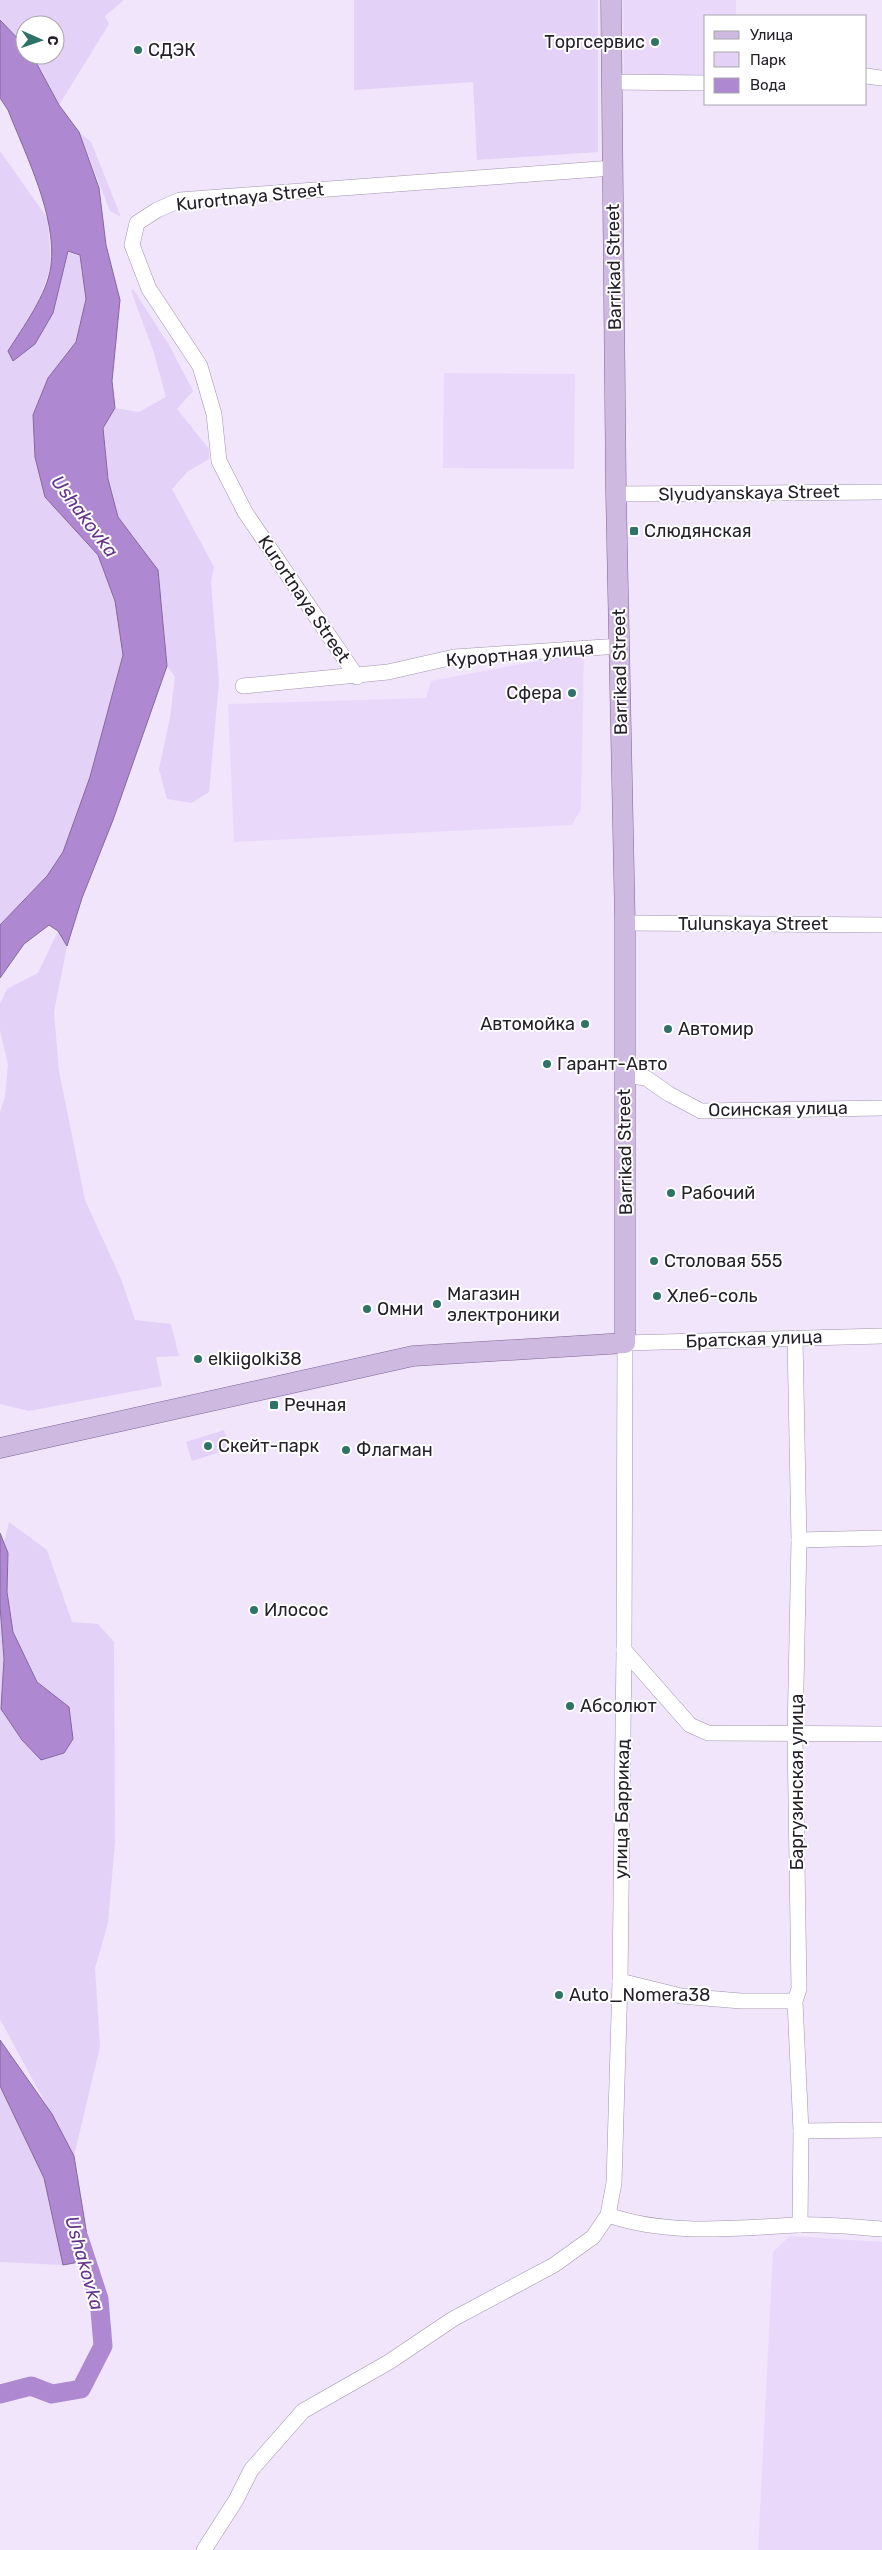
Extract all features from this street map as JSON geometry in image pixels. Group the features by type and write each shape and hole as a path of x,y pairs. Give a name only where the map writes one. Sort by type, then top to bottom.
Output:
{"main road":[{"name":"Barrikad Street","path":"611,0 616,494 625,923 623,1075 625,1343"},
{"path":"0,1448 413,1356 625,1343"}],"street":[{"path":"867,76 882,78"},
{"path":"612,82 704,83"},
{"name":"Kurortnaya Street","path":"357,677 245,512 219,461 214,414 200,366 149,289 132,245 137,223 157,210 180,200 612,168"},
{"name":"Slyudyanskaya Street","path":"616,494 882,492"},
{"name":"Курортная улица","path":"243,686 357,677 454,657 620,646"},
{"name":"Tulunskaya Street","path":"625,923 882,925"},
{"name":"Осинская улица","path":"623,1075 646,1078 669,1094 701,1112 882,1108"},
{"name":"Братская улица","path":"625,1343 882,1336"},
{"name":"Баргузинская улица","path":"795,1338 798,1540 795,1735 799,1971 799,1990 795,2001 800,2131 800,2225"},
{"name":"улица Баррикад","path":"608,2215 614,2184 620,1981 625,1343"},
{"path":"798,1540 882,1538"},
{"path":"624,1650 690,1724 708,1733 882,1734"},
{"path":"620,1981 681,1996 742,2001 795,2001"},
{"path":"800,2131 882,2130"},
{"path":"204,2550 236,2500 251,2470 303,2411 389,2362 453,2319 554,2265 593,2237 608,2215 626,2221 676,2228 744,2228 800,2225 882,2228"}],"shaded area":[{"path":"623,0 736,0 736,15 704,15 704,77 624,78"},
{"path":"444,373 575,374 574,469 443,468"},
{"path":"584,652 581,809 572,825 234,842 228,704 426,698 431,681"},
{"path":"790,2236 882,2242 882,2550 758,2550 773,2252"}],"green space":[{"path":"0,0 124,0 105,16 109,24 59,105 37,65 65,65 65,15 15,15 15,36 0,20"},
{"path":"354,0 598,0 598,152 477,160 473,82 354,90"},
{"path":"79,132 91,142 121,217 110,211"},
{"path":"0,151 48,219 51,267 36,307 8,351 53,313 69,250 80,255 86,299 76,342 48,378 79,533 98,555 115,601 123,655 90,777 63,852 47,876 0,925"},
{"path":"133,289 169,345 193,391 177,409 209,449 209,459 187,472 172,489 214,567 211,581 219,682 209,792 191,803 167,799 159,769 170,718 175,677 167,666 162,604 149,557 118,517 108,480 103,428 115,408 139,412 166,397 153,350 131,291"},
{"path":"58,931 67,946 54,1012 59,1071 85,1200 121,1279 135,1320 171,1324 179,1356 156,1357 162,1386 29,1411 0,1404 0,1112 5,1097 8,1065 0,1030 0,1004 7,989 38,973"},
{"name":"Скейт-парк","path":"224,1430 230,1449 192,1461 186,1442"},
{"path":"9,1522 47,1550 72,1622 98,1624 114,1642 115,1842 108,1923 95,1968 100,2047 74,2156 0,2019 0,1559"},
{"path":"0,2086 44,2178 63,2265 0,2262"}],"water":[{"path":"0,20 15,36 15,65 37,65 59,105 79,132 99,188 106,245 120,300 112,381 115,408 103,428 108,479 118,517 158,570 167,666 113,820 82,898 67,946 58,931 49,925 24,944 0,978 0,925 47,876 63,852 90,777 123,655 115,601 98,555 45,497 35,457 33,415 48,378 76,342 86,299 80,255 68,251 53,313 35,344 13,361 8,351 34,310 45,288 51,266 52,247 39,186 8,110 0,98"},
{"path":"0,1533 8,1553 7,1592 13,1632 37,1682 69,1707 73,1739 64,1753 41,1760 22,1740 1,1709 4,1659 0,1606"},
{"path":"0,2040 52,2114 74,2156 91,2260 63,2265 44,2178 0,2086"}],"waterway":[{"name":"Ushakovka","path":"0,2394 31,2386 52,2394 81,2389 103,2346 99,2299 79,2238"}],"place":[{"name":"Торгсервис","path":"655,42"},
{"name":"СДЭК","path":"138,50"},
{"name":"Слюдянская","path":"634,531"},
{"name":"Сфера","path":"572,693"},
{"name":"Автомойка","path":"585,1024"},
{"name":"Автомир","path":"668,1029"},
{"name":"Гарант-Авто","path":"547,1064"},
{"name":"Рабочий","path":"671,1193"},
{"name":"Столовая 555","path":"654,1261"},
{"name":"Хлеб-соль","path":"657,1296"},
{"name":"Магазин электроники","path":"437,1304"},
{"name":"Омни","path":"367,1309"},
{"name":"elkiigolki38","path":"198,1359"},
{"name":"Речная","path":"274,1405"},
{"name":"Скейт-парк","path":"208,1446"},
{"name":"Флагман","path":"346,1450"},
{"name":"Илосос","path":"254,1610"},
{"name":"Абсолют","path":"570,1706"},
{"name":"Auto_Nomera38","path":"559,1995"}]}
